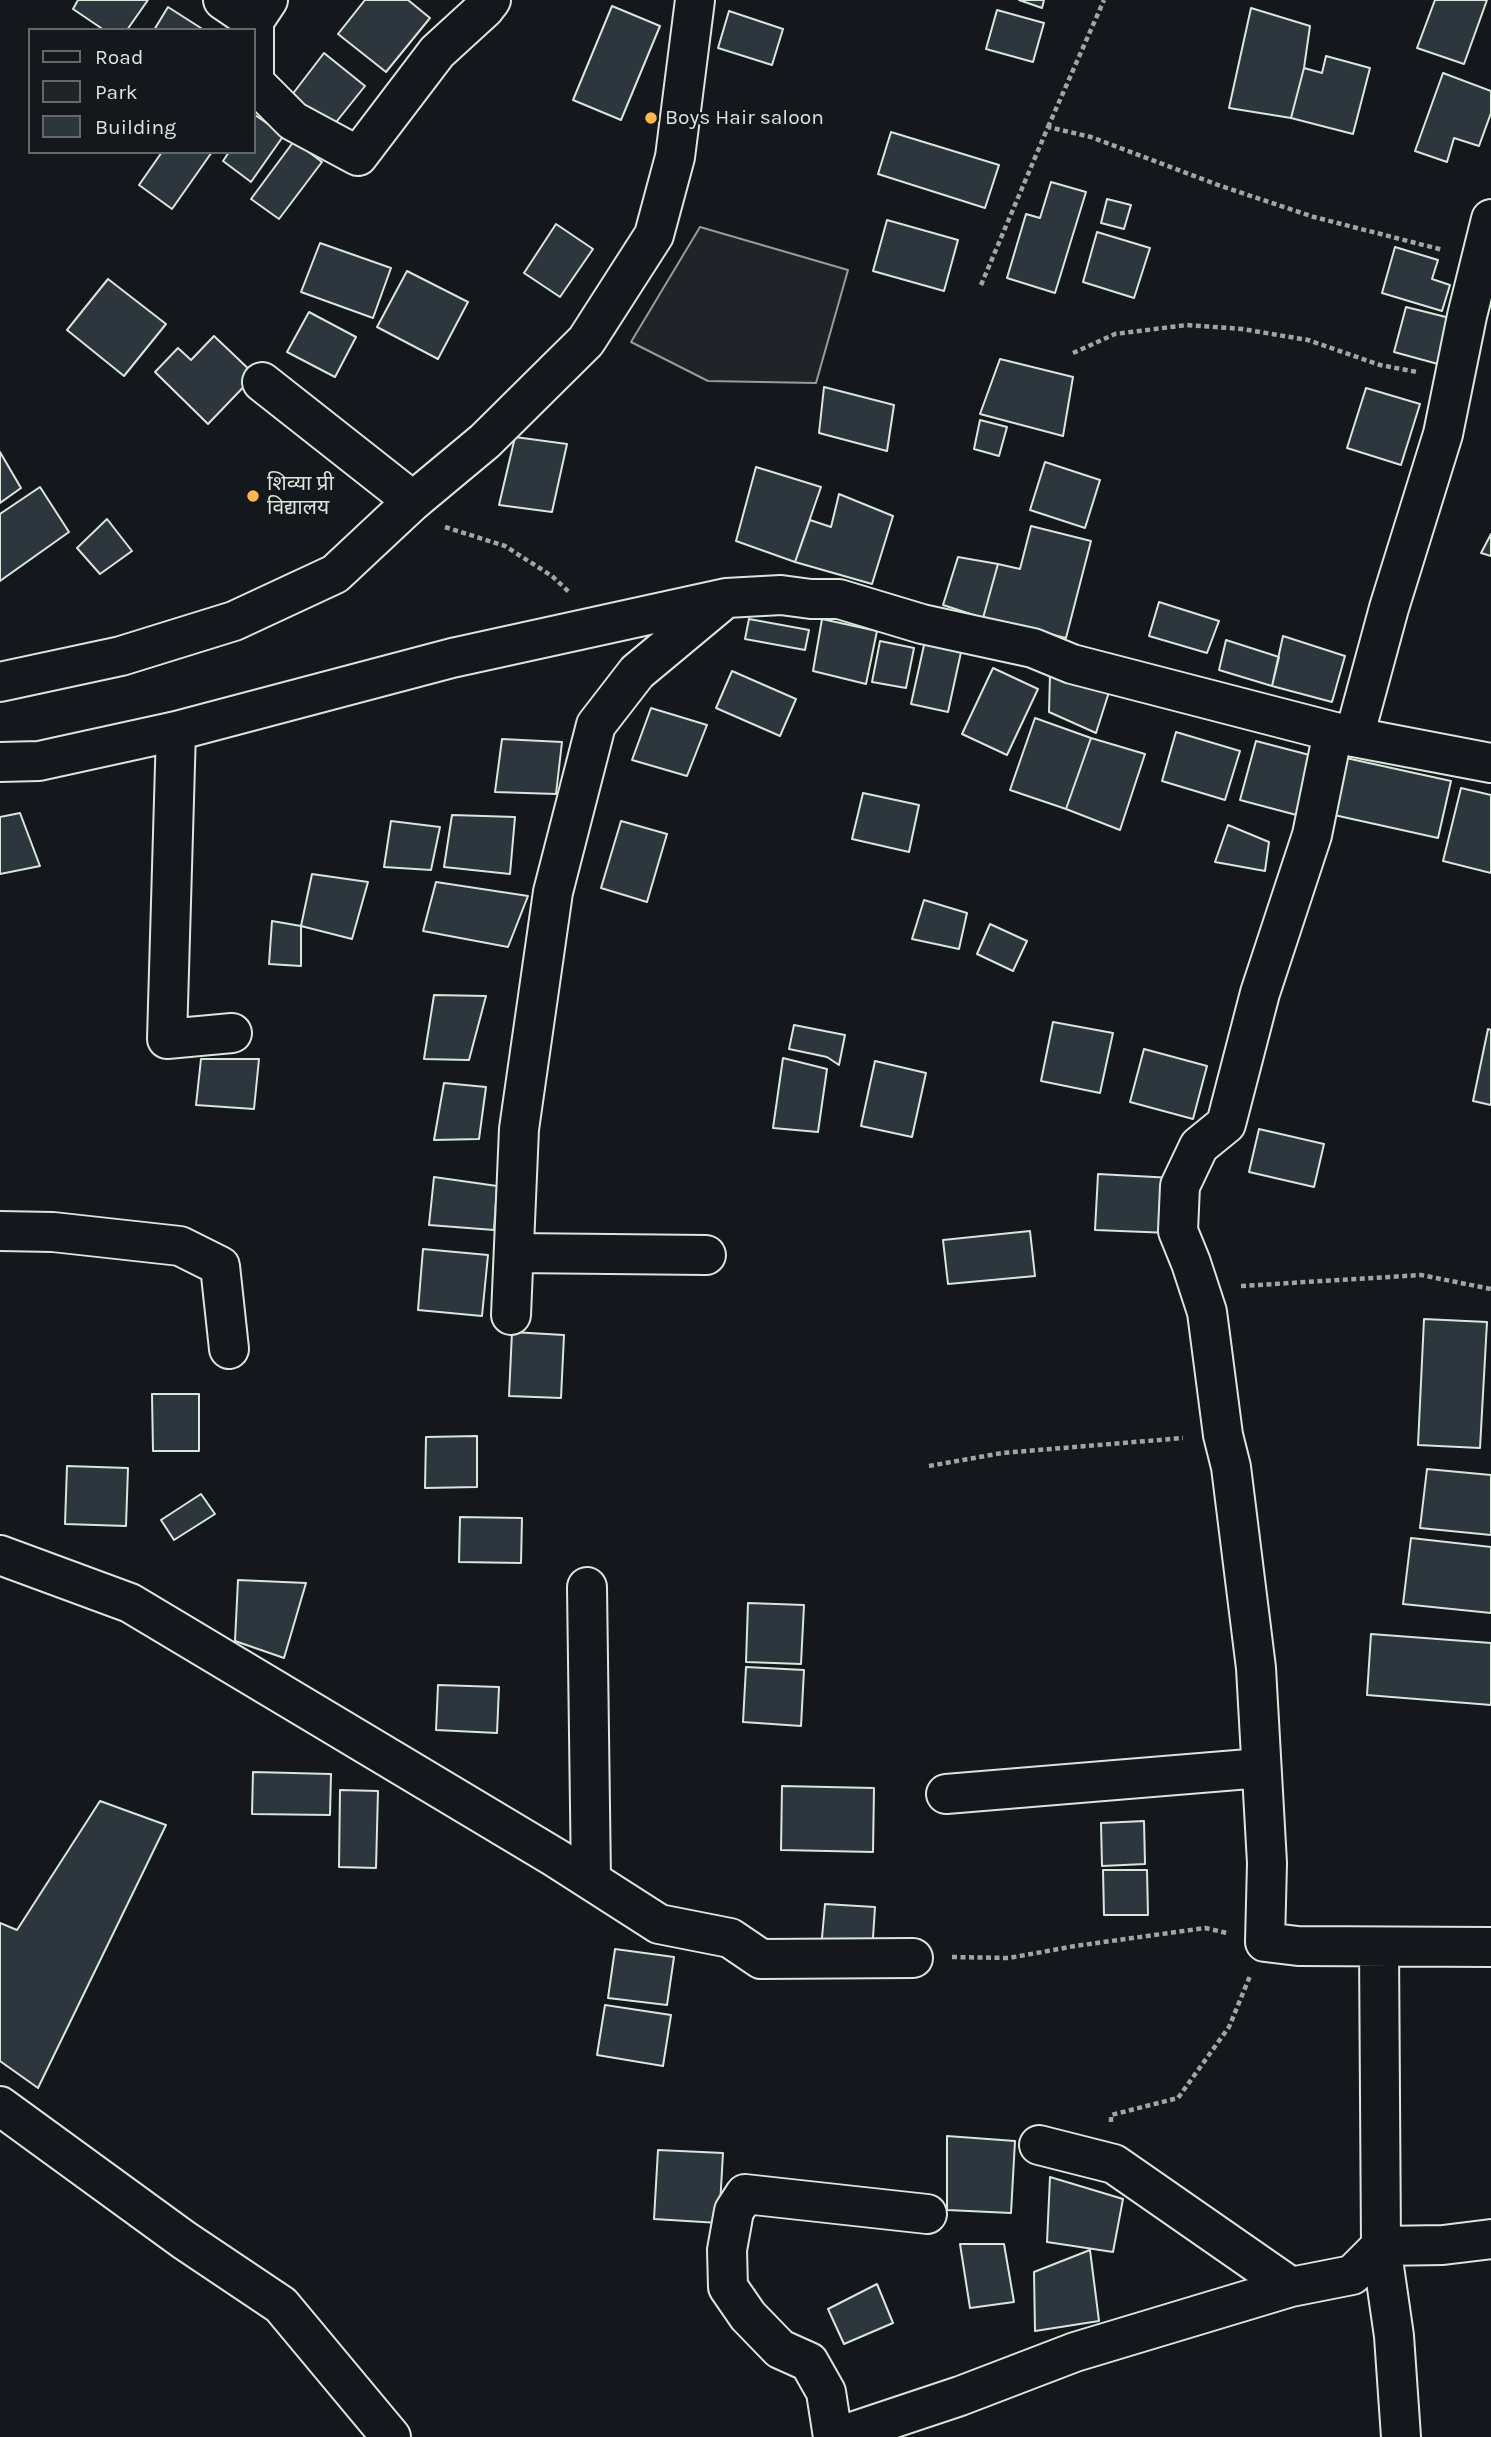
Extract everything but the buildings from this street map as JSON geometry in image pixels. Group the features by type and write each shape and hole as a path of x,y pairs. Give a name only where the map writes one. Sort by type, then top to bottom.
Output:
{"street":[{"path":"223,0 261,10 256,61"},
{"path":"256,84 293,121 358,156 437,52 491,0"},
{"path":"0,682 121,656 234,621 335,574 413,501 485,441 586,341 654,234 675,157 695,0"},
{"path":"1491,219 1466,316 1443,435 1389,608 1344,734 1260,993 1226,1124 1199,1146 1180,1186 1178,1231 1207,1312 1223,1435 1231,1468 1256,1668 1267,1863 1265,1942 1298,1946 1491,1947"},
{"path":"262,382 413,501"},
{"path":"0,762 39,761 176,731 452,658 726,598 781,595 839,599 922,624 1032,648 1072,664 1344,734 1491,763"},
{"path":"511,1315 519,1129 553,892 596,725 638,672 726,598"},
{"path":"176,731 167,1039 232,1033"},
{"path":"0,1231 53,1232 180,1246 220,1266 229,1349"},
{"path":"514,1253 706,1255"},
{"path":"0,1555 130,1603 591,1880 659,1924 730,1938 761,1958 913,1958"},
{"path":"587,1587 591,1880"},
{"path":"946,1794 1261,1768"},
{"path":"1379,1947 1381,2246 1394,2336 1401,2437"},
{"path":"0,2106 184,2240 281,2305 391,2437"},
{"path":"1039,2145 1114,2164 1291,2287"},
{"path":"927,2214 745,2194 734,2211 727,2250 728,2287 748,2316 780,2348 809,2362 826,2392 835,2437 960,2396 1075,2352 1291,2287 1352,2274 1381,2246 1443,2245 1491,2238"}],"path":[{"path":"982,285 1104,0"},
{"path":"1048,127 1091,137 1218,185 1314,217 1481,260"},
{"path":"1073,353 1115,334 1187,325 1242,329 1308,340 1380,365 1455,380"},
{"path":"413,501 444,527 505,546 552,576 601,625"},
{"path":"1200,1289 1420,1275 1491,1289"},
{"path":"929,1466 1002,1453 1223,1435"},
{"path":"913,1958 1009,1958 1205,1928 1265,1942 1228,2027 1178,2098 1111,2115 1114,2164"}],"green space":[{"path":"700,227 848,270 816,383 708,381 631,342"}],"place":[{"name":"Boys Hair saloon","path":"651,118"},
{"name":"शिव्या प्री विद्यालय","path":"253,496"}]}
